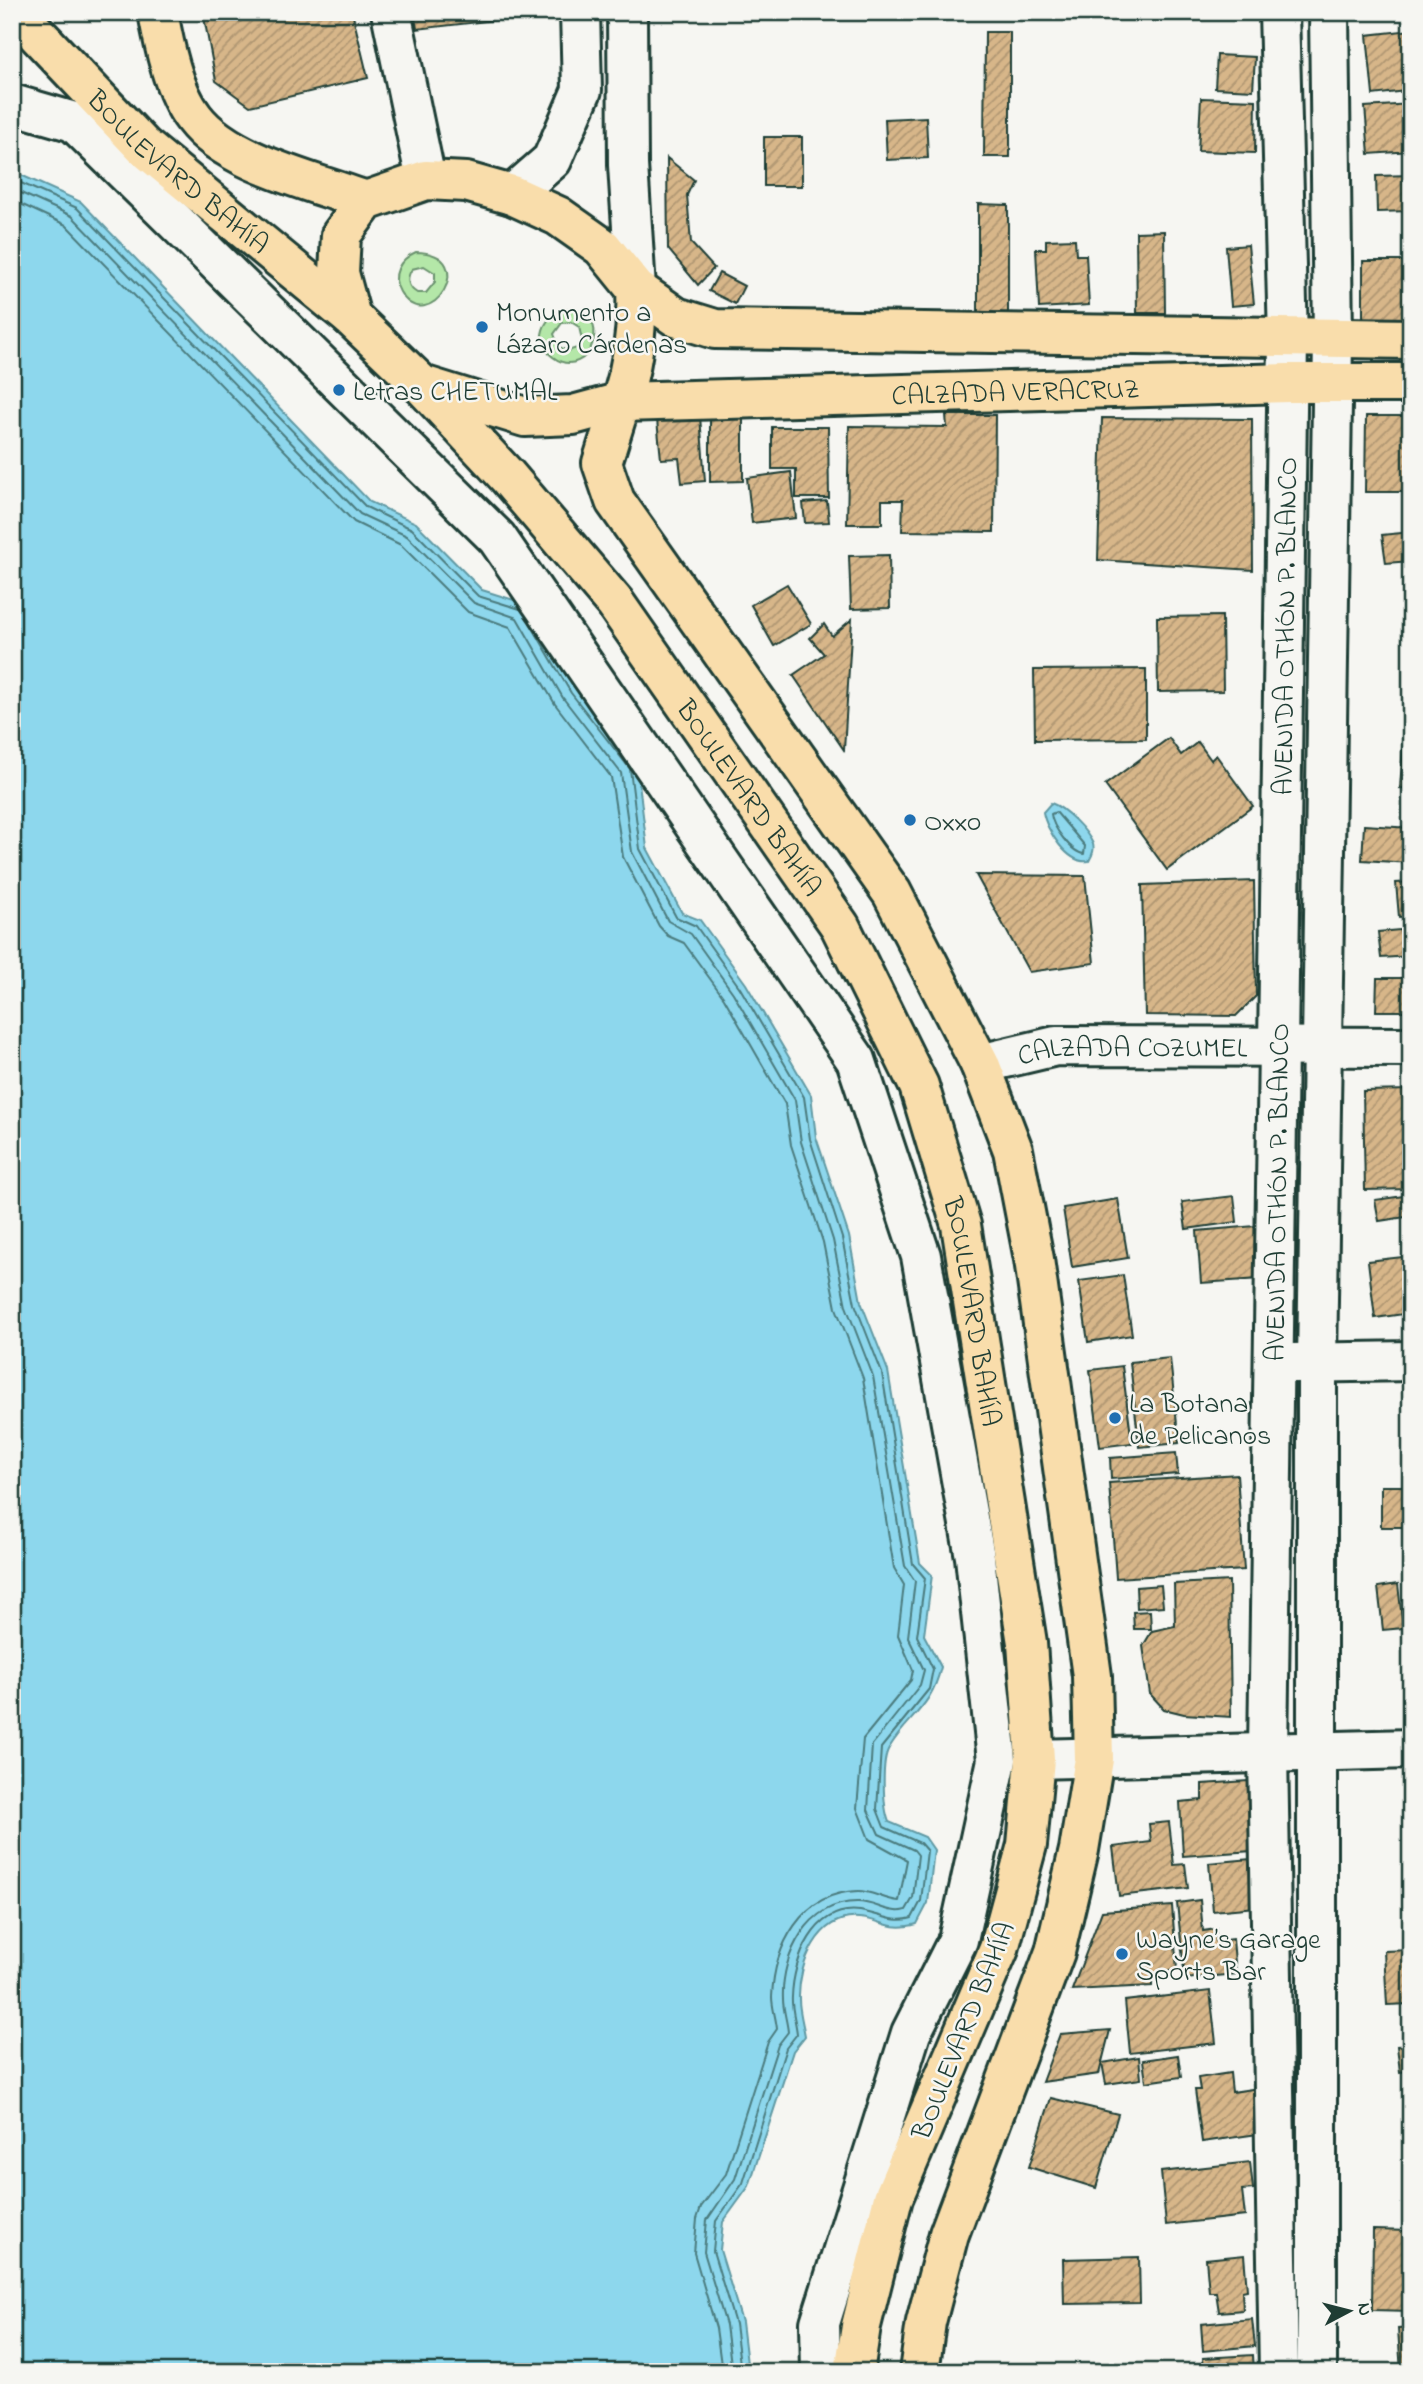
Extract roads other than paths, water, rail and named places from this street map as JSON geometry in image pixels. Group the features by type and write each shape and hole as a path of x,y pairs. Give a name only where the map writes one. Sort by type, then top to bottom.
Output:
{"main road":[{"name":"BOULEVARD BAHÍA","path":"16,12 142,146 351,317 422,386 508,476 615,603 840,926 919,1086 963,1238 1027,1643 1035,1759 1027,1845 999,1949 893,2198 860,2326 854,2372"},
{"name":"BOULEVARD BAHÍA","path":"158,12 166,60 194,119 239,156 366,201"},
{"path":"351,317 339,272 341,235 366,201 426,180"},
{"name":"CALZADA VERACRUZ","path":"426,180 466,182 512,195 558,216 602,247 636,289 676,317 715,330 1411,339"},
{"name":"BOULEVARD BAHÍA","path":"636,289 638,329 632,369 602,463 615,501 892,893 980,1064 1013,1150 1034,1259 1092,1676 1094,1759 1079,1850 1055,1952 949,2234 926,2322 919,2372"},
{"name":"CALZADA VERACRUZ","path":"422,386 525,417 573,415 621,402 1288,383 1411,383"}],"street":[{"path":"391,12 426,180"},
{"path":"512,195 552,160 582,90 580,12"},
{"path":"626,12 628,165 636,289"},
{"name":"AVENIDA OTHÓN P. BLANCO","path":"1279,12 1288,383 1268,1753 1279,2372"},
{"name":"AVENIDA OTHÓN P. BLANCO","path":"1317,2372 1317,1363 1333,338 1329,12"},
{"path":"12,104 74,122 497,538 856,1060 921,1256 975,1557 996,1760 958,1940 911,2033 820,2323 821,2372"},
{"name":"CALZADA COZUMEL","path":"980,1064 1056,1046 1411,1047"},
{"path":"1274,1363 1411,1361"},
{"path":"1035,1759 1411,1749"}],"water":[{"path":"12,171 81,202 370,502 416,523 482,590 527,604 576,689 637,766 647,848 682,913 700,920 746,984 811,1095 816,1137 849,1236 861,1302 888,1371 920,1563 932,1575 924,1635 941,1667 931,1693 886,1754 884,1785 889,1822 925,1837 934,1850 928,1903 917,1924 899,1927 859,1918 832,1924 813,1944 802,1971 799,1999 805,2036 793,2051 749,2186 723,2222 720,2250 742,2322 748,2372 12,2372"},
{"path":"1051,803 1069,814 1090,838 1094,848 1089,861 1073,858 1053,836 1043,812"}],"place":[{"name":"Monumento a Lázaro Cárdenas","path":"482,327"},
{"name":"Letras CHETUMAL","path":"339,390"},
{"name":"Oxxo","path":"910,820"},
{"name":"La Botana de Pelicanos","path":"1115,1418"},
{"name":"Wayne’s Garage Sports Bar","path":"1122,1954"}]}
